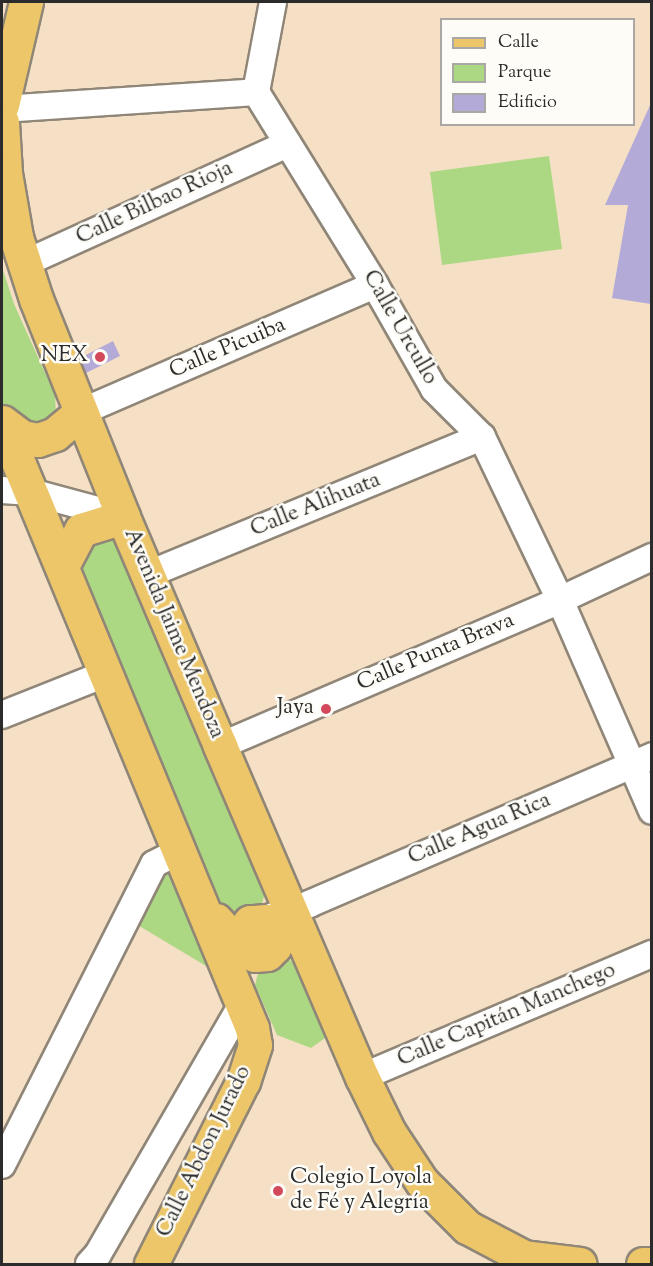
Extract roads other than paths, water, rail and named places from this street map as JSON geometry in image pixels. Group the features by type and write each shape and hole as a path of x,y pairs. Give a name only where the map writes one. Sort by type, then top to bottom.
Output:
{"main road":[{"path":"2,107 26,2"},
{"name":"Avenida Jaime Mendoza","path":"2,122 4,173 23,264 123,517 220,746 274,937 362,1077 389,1132 422,1182 467,1227 524,1257 580,1264"},
{"path":"2,423 22,437 38,440 55,434 81,412"},
{"name":"Avenida Jaime Mendoza","path":"2,423 16,491 62,566 202,905 274,937"},
{"path":"62,566 81,530 123,517"},
{"name":"Calle Abdon Jurado","path":"150,1264 249,1065 255,1045 252,1028 242,1005 274,937"},
{"path":"644,1264 651,1264"}],"street":[{"path":"2,107 256,92 273,2"},
{"name":"Calle Urcullo","path":"256,92 375,285 434,389 482,437 560,600 642,760 651,811"},
{"name":"Calle Bilbao Rioja","path":"23,264 287,144"},
{"name":"Calle Picuiba","path":"81,412 375,285"},
{"name":"Calle Alihuata","path":"149,574 482,437"},
{"path":"16,491 123,517"},
{"name":"Calle Punta Brava","path":"220,746 560,600 651,557"},
{"path":"2,715 105,674"},
{"name":"Calle Agua Rica","path":"274,937 642,760"},
{"path":"2,1165 154,864 180,850"},
{"name":"Calle Capitán Manchego","path":"362,1077 651,954"},
{"path":"89,1264 98,1254 242,1005"}],"place":[{"name":"NEX","path":"100,357"},
{"name":"Jaya","path":"326,709"},
{"name":"Colegio Loyola de Fé y Alegría","path":"278,1191"}]}
